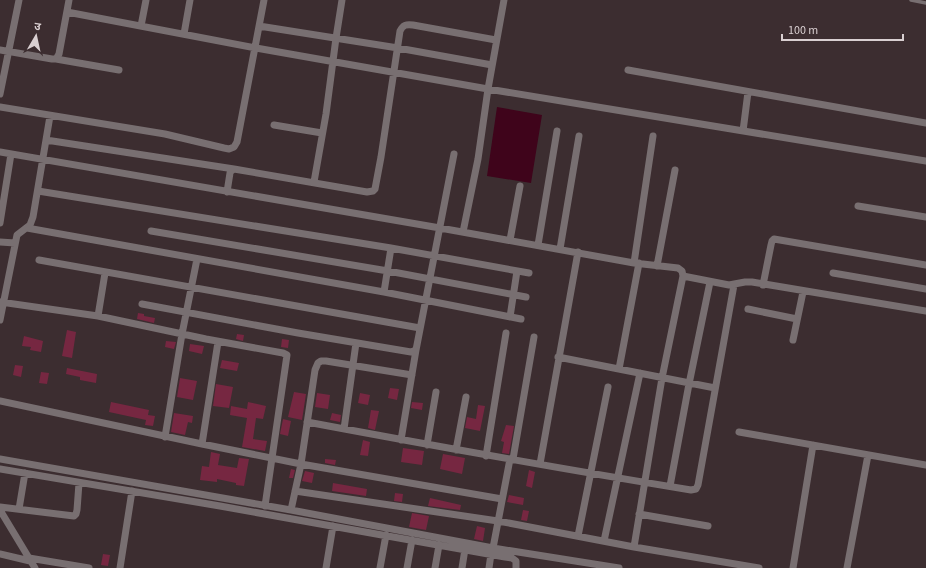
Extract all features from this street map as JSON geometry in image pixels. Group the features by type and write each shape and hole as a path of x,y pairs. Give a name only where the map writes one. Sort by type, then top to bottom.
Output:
{"street":[{"path":"0,94 18,0"},
{"path":"56,59 59,54 69,0"},
{"path":"142,26 146,0"},
{"path":"184,34 190,0"},
{"path":"0,107 165,134 229,149 234,147 237,142 264,0"},
{"path":"314,182 342,0"},
{"path":"463,232 478,159 496,40 504,0"},
{"path":"67,12 256,48 488,89 926,161"},
{"path":"46,140 373,192 375,189 381,157 400,31 403,26 407,24 496,40"},
{"path":"259,26 398,48 492,65"},
{"path":"0,50 118,70"},
{"path":"628,70 926,123"},
{"path":"743,131 748,92"},
{"path":"0,320 2,302 17,235 30,225 33,217 50,116"},
{"path":"274,125 322,133"},
{"path":"538,245 557,131"},
{"path":"560,249 579,136"},
{"path":"619,369 636,263 653,136"},
{"path":"0,152 636,263 678,268 682,271 683,276 662,378 634,547"},
{"path":"0,223 11,154"},
{"path":"401,440 420,328 454,154"},
{"path":"227,192 230,173 234,169"},
{"path":"657,266 675,170"},
{"path":"510,240 520,186"},
{"path":"38,191 245,226 391,248 529,273"},
{"path":"858,206 926,217"},
{"path":"27,228 384,292 521,319"},
{"path":"151,231 388,271 526,297"},
{"path":"763,285 771,245 774,239 926,264"},
{"path":"0,242 15,243"},
{"path":"384,292 391,248"},
{"path":"540,464 578,252"},
{"path":"165,437 182,334 197,259"},
{"path":"39,260 420,328"},
{"path":"510,317 517,271"},
{"path":"98,316 105,272"},
{"path":"833,274 926,290"},
{"path":"683,276 729,286 745,282 926,311"},
{"path":"670,486 710,282"},
{"path":"307,422 486,456 692,490 696,489 698,485 734,285"},
{"path":"793,340 803,292"},
{"path":"2,302 98,316 218,342 283,353 287,355 265,506"},
{"path":"142,304 406,352 416,350"},
{"path":"748,309 797,319"},
{"path":"486,456 506,333"},
{"path":"489,568 534,337"},
{"path":"202,444 218,342"},
{"path":"344,429 356,343"},
{"path":"558,358 715,388"},
{"path":"291,510 301,464 315,370 318,362 326,361 412,375"},
{"path":"604,541 640,373"},
{"path":"578,536 608,386"},
{"path":"428,445 436,392"},
{"path":"456,450 466,397"},
{"path":"0,401 165,437 301,464 502,499"},
{"path":"739,432 926,465"},
{"path":"793,568 813,445"},
{"path":"847,568 868,454"},
{"path":"0,459 291,510 492,551 619,568"},
{"path":"0,468 465,550 492,551 512,558 516,561 516,568"},
{"path":"19,509 25,473"},
{"path":"0,507 74,516 77,510 79,483"},
{"path":"295,491 498,521 634,547 759,568"},
{"path":"120,568 132,492"},
{"path":"0,510 35,568"},
{"path":"639,514 708,526"},
{"path":"326,568 333,526"},
{"path":"380,568 386,535"},
{"path":"407,568 412,540"},
{"path":"435,568 439,545"},
{"path":"462,568 465,550"},
{"path":"0,554 89,568"}],"lane":[{"path":"911,0 926,2"}],"shaded area":[{"path":"497,107 542,115 531,183 487,176"}],"building":[{"path":"138,313 155,318 154,323 137,319"},
{"path":"67,330 76,332 72,358 62,356"},
{"path":"237,334 244,335 243,341 236,339"},
{"path":"24,336 43,341 41,352 30,350 31,347 22,346"},
{"path":"282,339 289,340 288,348 281,347"},
{"path":"166,341 176,342 174,349 165,347"},
{"path":"190,344 204,346 202,354 189,351"},
{"path":"222,360 239,363 237,371 220,368"},
{"path":"15,365 23,366 21,377 13,375"},
{"path":"67,368 97,374 96,383 80,380 80,377 66,374"},
{"path":"41,372 49,373 47,384 39,383"},
{"path":"180,378 197,381 193,400 177,397"},
{"path":"216,384 233,387 229,408 213,406"},
{"path":"390,388 399,389 397,400 388,398"},
{"path":"294,392 306,394 302,420 288,417"},
{"path":"317,393 330,395 328,409 315,407"},
{"path":"360,393 370,395 368,405 358,403"},
{"path":"111,402 149,410 148,415 155,416 153,426 145,425 146,420 109,412"},
{"path":"248,402 266,406 263,419 256,418 253,439 267,441 265,451 242,447 247,418 230,415 231,406 247,409"},
{"path":"412,402 423,403 422,410 411,408"},
{"path":"478,405 485,406 480,431 465,428 467,417 476,419"},
{"path":"371,410 379,411 375,430 368,428"},
{"path":"174,413 193,416 192,423 188,422 185,435 171,432"},
{"path":"332,413 341,415 340,422 330,420"},
{"path":"283,419 291,421 288,436 280,434"},
{"path":"506,425 514,426 509,454 502,453 504,442 501,441"},
{"path":"363,440 370,442 368,456 360,455"},
{"path":"403,448 424,451 422,465 401,462"},
{"path":"211,452 220,454 218,465 237,468 239,458 249,459 244,486 217,479 217,482 200,480 202,466 209,467"},
{"path":"443,454 465,458 462,474 440,469"},
{"path":"325,459 336,460 335,465 325,463"},
{"path":"291,469 295,470 293,478 289,478"},
{"path":"529,470 535,472 532,488 526,486"},
{"path":"305,471 314,473 312,483 302,481"},
{"path":"333,483 367,489 366,496 332,491"},
{"path":"395,493 403,494 402,502 394,501"},
{"path":"509,495 524,498 523,505 507,502"},
{"path":"430,498 461,505 460,510 428,506"},
{"path":"523,510 529,511 527,521 521,520"},
{"path":"412,513 429,516 426,530 409,527"},
{"path":"477,526 485,528 483,541 474,539"},
{"path":"103,554 110,555 108,566 101,565"}]}
